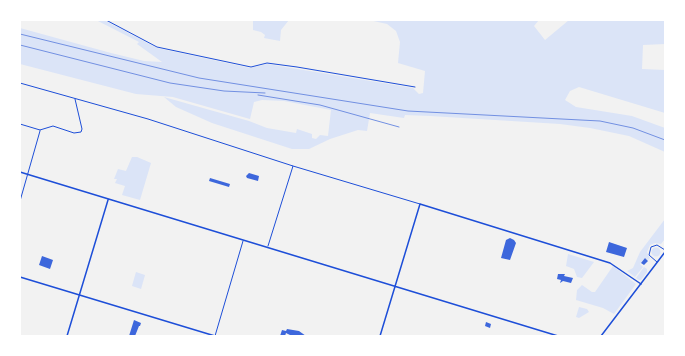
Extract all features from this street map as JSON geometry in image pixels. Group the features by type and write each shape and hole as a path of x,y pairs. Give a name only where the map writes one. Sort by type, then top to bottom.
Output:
{"street":[{"path":"106,20 157,48 251,67 267,63 415,88"},
{"path":"20,83 148,119 293,166 610,263 641,284"},
{"path":"20,124 40,130 53,126 74,132 81,132 82,129 75,99"},
{"path":"20,201 40,130"},
{"path":"267,247 293,166"},
{"path":"20,172 558,336"},
{"path":"67,336 108,200"},
{"path":"380,336 420,204"},
{"path":"20,277 215,336 243,241"},
{"path":"601,336 641,284 657,263 662,256 665,251 657,245 650,248 650,256 657,263"},
{"path":"662,256 665,259"}],"shaded area":[{"path":"96,20 104,20 157,48 250,68 267,64 413,88 419,94 423,93 425,71 398,63 400,42 396,31 387,24 369,20 539,20 534,26 545,40 569,20 665,20 665,44 643,45 642,69 665,70 665,113 579,87 570,91 565,100 576,107 632,116 665,128 665,152 629,136 560,124 405,115 404,118 370,113 367,131 358,130 330,139 309,149 292,149 212,123 176,107 164,97 249,121 267,128 296,133 297,129 312,134 312,138 316,139 320,135 328,136 331,110 284,101 262,100 254,102 250,119 173,97 136,94 20,64 20,28 144,61 162,62 137,44 139,42"},
{"path":"253,20 289,20 281,30 280,41 264,38 265,35 261,32 253,30"},
{"path":"132,157 137,157 151,163 140,200 122,195 125,186 115,183 117,179 114,179 118,169 126,171"},
{"path":"665,219 665,239 661,244 655,243 650,245 647,252 650,258 648,260 645,258 640,264 643,267 635,277 627,271 633,268 640,252"},
{"path":"656,247 661,252 656,257 651,252"},
{"path":"568,254 594,262 582,278 577,277 574,269 566,266"},
{"path":"613,266 636,284 614,314 603,308 576,300 577,290 582,285 592,292 595,292"},
{"path":"644,267 647,269 647,272 641,280 639,280 636,278"},
{"path":"136,272 145,275 141,289 132,286"},
{"path":"579,307 587,309 589,312 579,318 576,317"}],"building":[{"path":"249,173 259,176 258,181 247,178 246,176"},
{"path":"210,178 230,184 229,187 209,181"},
{"path":"510,238 516,243 510,260 501,258 506,240"},
{"path":"609,242 627,248 624,257 606,252"},
{"path":"42,256 53,260 50,269 39,265"},
{"path":"645,258 648,261 644,265 641,263"},
{"path":"558,274 565,274 564,276 573,278 571,283 563,281 560,283 561,280 557,279"},
{"path":"134,320 141,323 135,336 129,336"},
{"path":"486,322 491,324 490,328 485,326"},
{"path":"287,329 299,331 306,336 292,336 286,333 285,336 280,336 282,330 286,331"}],"railway":[{"path":"20,34 199,78 408,111 600,121 633,128 665,140"},
{"path":"20,45 170,83 224,91 265,93"},
{"path":"258,95 320,105 399,127"}]}
